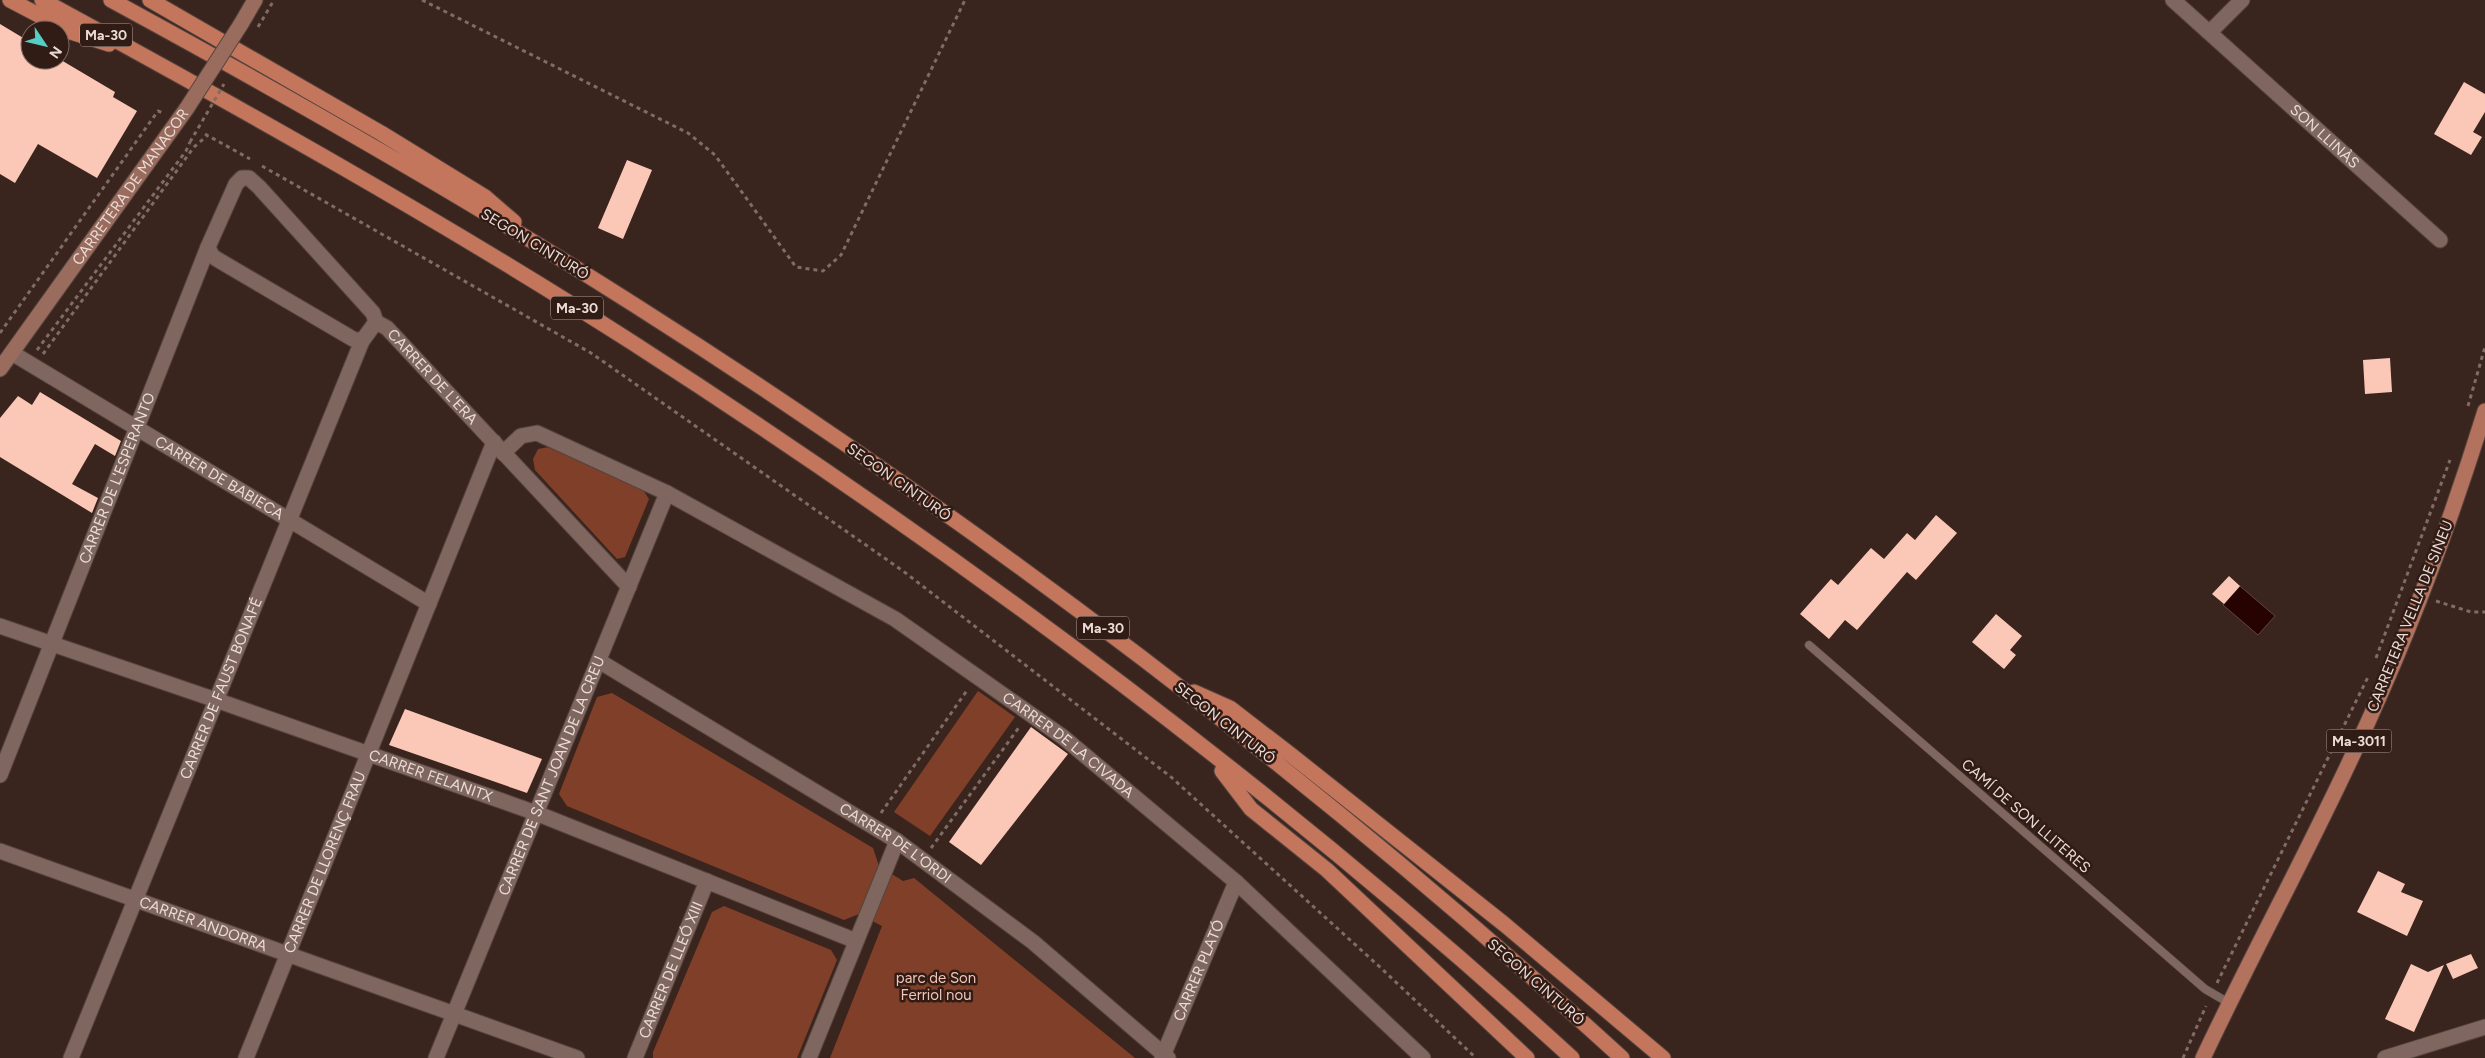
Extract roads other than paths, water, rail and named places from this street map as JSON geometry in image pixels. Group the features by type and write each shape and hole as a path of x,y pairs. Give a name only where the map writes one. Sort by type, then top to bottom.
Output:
{"highway":[{"path":"10,0 71,32 143,55"},
{"name":"Ma-30","path":"42,0 290,137 461,237 632,343 852,490 1071,646 1204,748 1397,906 1572,1058"},
{"name":"SEGON CINTURÓ","path":"111,0 375,148 545,249 686,338 879,468 1015,564 1173,682 1330,806 1532,978 1622,1058"},
{"path":"150,0 381,133 485,197 545,249"},
{"path":"1173,682 1230,708 1504,924 1663,1058"},
{"path":"1204,748 1251,809 1327,870 1527,1058"}],"main road":[{"name":"CARRETERA DE MANACOR","path":"0,369 187,108 255,0"},
{"name":"CARRETERA VELLA DE SINEU","path":"2203,1058 2355,750 2421,596 2485,411"}],"street":[{"name":"SON LLINÀS","path":"2174,0 2440,240"},
{"path":"2210,32 2242,0"},
{"name":"CARRER DE L'ERA","path":"239,181 249,178 258,187 373,313 376,322 387,328 629,587"},
{"name":"CARRER DE L'ESPERANTO","path":"0,775 208,247 239,181"},
{"path":"208,247 212,256 220,261 353,340 362,340"},
{"name":"CARRER DE FAUST BONAFÉ","path":"71,1058 362,340 376,322"},
{"name":"CARRER DE BABIECA","path":"12,353 429,604"},
{"name":"CARRER DE LA CIVADA","path":"499,448 521,436 537,433 667,493 895,619 1063,737 1236,882 1423,1058"},
{"name":"CARRER DE LLORENÇ FRAU","path":"246,1058 429,604 499,448"},
{"name":"CARRER DE SANT JOAN DE LA CREU","path":"436,1058 667,493"},
{"name":"CARRER FELANITX","path":"0,626 536,813 856,941"},
{"name":"CARRER DE L'ORDI","path":"598,661 897,841 1033,942 1165,1057"},
{"path":"809,1058 897,841"},
{"name":"CARRER ANDORRA","path":"0,851 577,1058"},
{"name":"CARRER DE LLEÓ XIII","path":"635,1058 707,881"},
{"name":"CARRER PLATÓ","path":"1165,1057 1236,882"},
{"path":"2385,1058 2485,1026"}],"lane":[{"name":"CAMÍ DE SON LLITERES","path":"1809,645 2205,990 2229,1002"}],"park label":[{"name":"parc de Son Ferriol nou","path":"936,986"}]}
